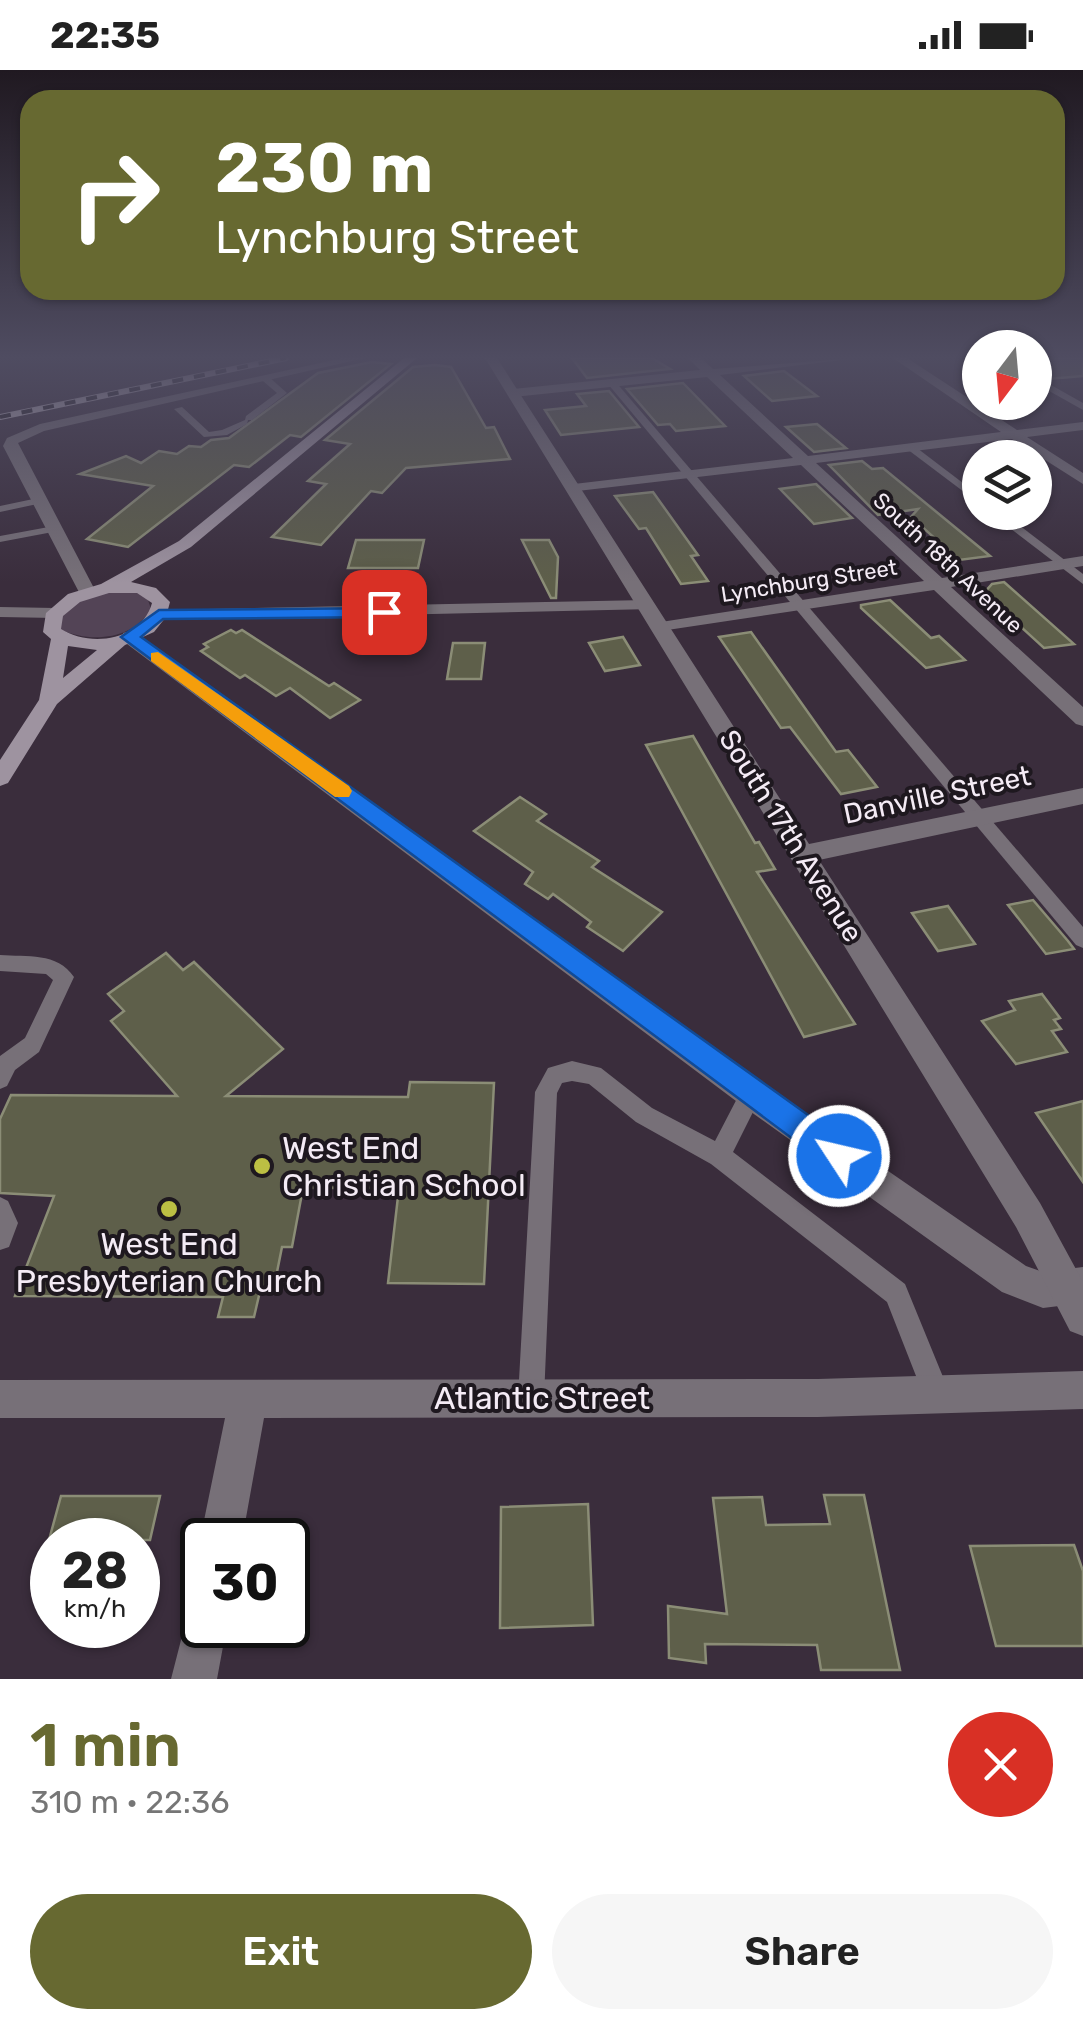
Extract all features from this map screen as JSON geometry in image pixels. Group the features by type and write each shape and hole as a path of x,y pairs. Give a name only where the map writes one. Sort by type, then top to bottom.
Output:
{"main road":[{"path":"107,588 184,544 319,433"},
{"path":"152,592 184,544"},
{"path":"0,778 49,700 159,614 161,602 152,592 140,588 107,588 88,592 55,613 50,623 52,632 60,639 86,645 124,639"},
{"path":"49,700 60,639"}],"street":[{"path":"25,433 10,446 88,592"},
{"name":"South 17th Avenue","path":"538,433 1078,1297"},
{"name":"South 18th Avenue","path":"775,433 1083,719"},
{"path":"574,490 1022,433"},
{"path":"1014,434 1083,480"},
{"name":"Lynchburg Street","path":"661,628 1083,562"},
{"path":"159,614 647,605"},
{"path":"0,612 55,613"},
{"path":"124,639 751,1094 1016,1279 1043,1290 1078,1297"},
{"name":"Danville Street","path":"803,854 1083,796"},
{"name":"Atlantic Street","path":"0,1398 532,1398 1083,1390"},
{"path":"225,1518 248,1398"},
{"path":"194,1679 200,1648"}],"lane":[{"path":"655,433 1083,940"},
{"path":"910,447 962,487"},
{"path":"0,500 35,496"},
{"path":"0,509 35,496"},
{"path":"0,539 54,529"},
{"path":"1018,530 1083,580"},
{"path":"0,964 50,966 64,977 32,1045 2,1068"},
{"path":"532,1398 546,1092 555,1074 572,1071 594,1075 644,1115 719,1156 896,1293 937,1394"},
{"path":"719,1156 751,1094"},
{"path":"0,1209 6,1223 0,1238"}],"shaded area":[{"path":"130,590 147,597 151,609 134,627 98,637 61,630 58,624 63,614 78,601"}],"building":[{"path":"236,433 306,433 301,437 290,435 249,467 234,465 128,547 87,539 153,486 80,474 126,456 141,463 159,451 177,454 189,446 201,447 211,440"},
{"path":"333,433 497,433 510,459 406,468 382,493 371,491 321,545 272,537 326,484 308,481 350,444 325,440"},
{"path":"793,433 828,433 846,448 814,452"},
{"path":"862,461 872,469 883,468 990,556 959,560 911,517 918,509 878,515 829,465"},
{"path":"816,484 852,518 814,524 780,489"},
{"path":"653,492 698,555 691,556 708,581 681,584 646,528 639,529 615,496"},
{"path":"356,540 424,540 418,568 348,568"},
{"path":"522,540 549,540 558,557 556,598 551,598"},
{"path":"1004,582 1074,644 1044,648 984,593 992,584"},
{"path":"890,600 931,638 939,636 965,660 926,668 861,608"},
{"path":"231,630 242,630 329,686 334,683 360,700 330,718 290,688 276,696 245,675 240,678 201,651 208,647 204,644"},
{"path":"751,632 836,752 848,750 877,787 841,794 790,727 781,728 719,637"},
{"path":"623,637 640,665 605,671 589,643"},
{"path":"453,643 485,643 481,679 447,679"},
{"path":"693,736 755,843 759,842 775,869 757,872 855,1024 804,1037 646,745"},
{"path":"520,797 546,814 537,821 599,861 592,867 662,912 623,951 587,927 591,922 553,894 548,899 525,884 533,872 474,831"},
{"path":"1033,900 1074,949 1046,954 1008,905"},
{"path":"948,906 975,944 938,951 912,913"},
{"name":"West End Presbyterian Church","path":"166,953 183,970 194,962 283,1049 226,1096 408,1097 410,1082 494,1083 484,1284 388,1283 399,1188 303,1188 292,1247 282,1247 274,1287 261,1287 254,1317 218,1317 223,1297 15,1296 54,1196 0,1193 0,1119 11,1095 177,1096 111,1021 124,1011 108,994"},
{"path":"1042,994 1060,1018 1054,1020 1061,1029 1052,1031 1067,1052 1016,1064 982,1021 1015,1010 1009,1001"},
{"path":"1083,1101 1083,1182 1036,1113"},
{"path":"824,1495 864,1495 900,1670 821,1670 817,1645 705,1644 706,1663 669,1658 668,1606 727,1614 713,1498 762,1497 766,1525 830,1524"},
{"path":"61,1496 160,1496 155,1518 55,1518"},
{"path":"588,1504 593,1625 500,1628 501,1507"},
{"path":"1074,1545 1083,1571 1083,1646 996,1646 970,1546"}],"slow traffic":[{"path":"158,657 342,791"}],"place":[{"name":"West End Christian School","path":"262,1166"},
{"name":"West End Presbyterian Church","path":"169,1209"}],"route":[{"path":"384,612 159,614 153,623 130,637 839,1156"}]}
